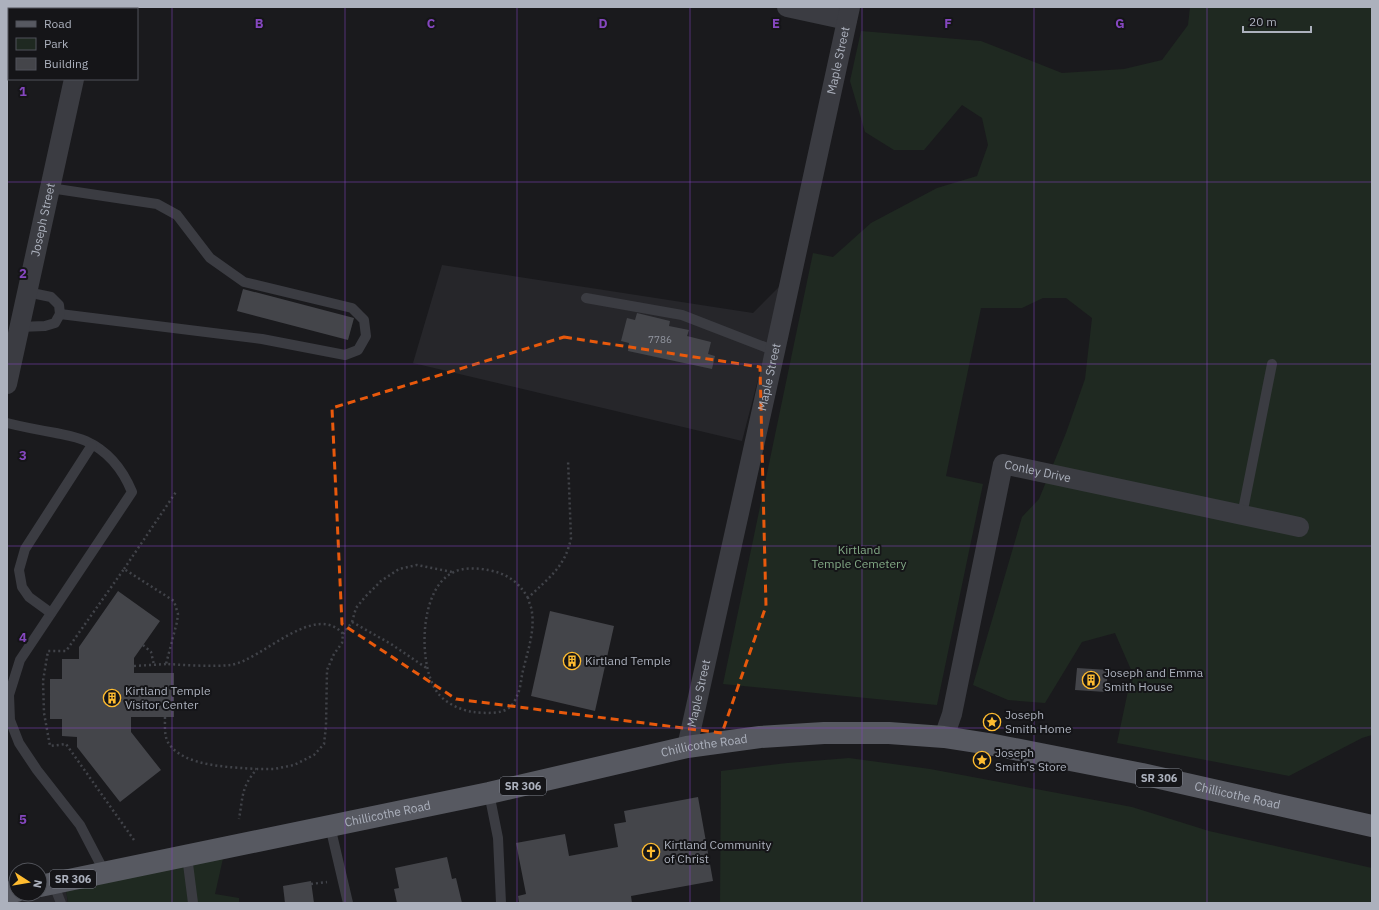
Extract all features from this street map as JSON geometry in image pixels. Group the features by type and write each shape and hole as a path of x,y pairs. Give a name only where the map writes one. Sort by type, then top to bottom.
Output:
{"main road":[{"name":"Chillicothe Road","path":"51,891 105,873 489,793 687,747 760,736 824,733 889,733 944,737 989,744 1142,774 1372,826"}],"street":[{"path":"787,7 848,14"},
{"name":"Maple Street","path":"687,747 848,14"},
{"name":"Joseph Street","path":"7,384 74,80"},
{"name":"Conley Drive","path":"944,737 953,709 1003,464 1299,527"}],"lane":[{"path":"50,188 157,204 177,215 210,258 244,282 352,308 364,320 366,336 358,350 344,355 262,339 60,314"},
{"path":"19,327 45,326 55,323 60,314 59,304 50,297 27,292"},
{"path":"586,298 682,315 775,351"},
{"path":"1242,515 1272,364"},
{"path":"7,424 86,441 105,453 119,467 128,481 132,492 20,660 8,695 10,720 19,743 37,770 80,825 105,873"},
{"path":"51,613 29,597 22,587 19,570 25,549 92,445"},
{"path":"489,793 498,838 501,903"},
{"path":"330,826 348,903"},
{"path":"187,856 193,903"}],"path":[{"path":"528,598 560,566 568,551 571,538 568,460"},
{"path":"134,840 66,744 50,746 44,713 43,681 48,651 66,651 176,492"},
{"path":"165,717 165,734 168,744 174,750 187,758 208,764 257,769 274,769 294,765 314,755 324,744 326,726 327,670 334,654 342,643 343,634 352,622 356,608 365,596 381,581 399,569 417,565 452,573"},
{"path":"124,568 174,601 178,614 177,622 166,664"},
{"path":"466,569 498,571 517,583 528,598 532,612 532,627 517,696 510,707 496,713 466,711 450,704 439,694 432,683 425,650 425,631 430,605 434,594 442,582 452,573 466,569"},
{"path":"352,622 391,644 428,669"},
{"path":"134,666 166,664 230,665 245,661 296,631 312,624 326,624 338,628 343,634"},
{"path":"143,645 151,652 154,665"},
{"path":"239,820 244,787 248,779 257,769"}],"highlighted area":[{"path":"564,337 760,367 766,606 722,733 456,699 342,624 332,408"}],"shaded area":[{"path":"442,265 753,313 783,283 742,441 413,363"},
{"path":"66,890 68,903 7,903 8,901 48,902 48,893"}],"green space":[{"name":"Kirtland Temple Cemetery","path":"1190,7 1372,7 1372,735 1362,738 1289,776 1117,743 1132,672 1115,633 1082,642 1045,703 1008,700 973,685 1022,517 1039,499 1066,433 1085,379 1092,318 1066,298 1043,298 1022,308 981,308 946,476 983,484 937,705 723,684 813,253 833,257 871,223 937,188 977,176 988,145 982,118 962,105 924,150 894,150 865,132 850,81 861,31 981,41 1062,73 1124,69 1162,60 1188,25"},
{"path":"849,758 930,769 1132,807 1209,831 1372,868 1372,903 720,903 721,771 787,763"},
{"path":"224,854 215,894 239,898 239,903 68,903 66,890"}],"building":[{"path":"243,289 354,318 348,340 237,311"},
{"path":"637,313 670,321 669,326 689,330 687,336 711,342 708,354 715,356 712,369 628,351 629,343 621,341 627,318 635,320"},
{"name":"Kirtland Temple Visitor Center","path":"118,591 160,621 134,658 134,673 174,673 174,717 131,717 131,732 161,770 120,802 77,747 77,737 62,736 62,719 50,719 50,679 62,679 62,659 79,659 79,647"},
{"name":"Kirtland Temple","path":"550,611 614,626 595,711 531,696"},
{"name":"Joseph and Emma Smith House","path":"1077,668 1108,670 1106,692 1075,690"},
{"name":"Kirtland Community of Christ","path":"698,797 713,881 631,896 632,903 519,903 518,896 526,894 516,843 565,834 569,856 618,847 614,824 626,822 624,811"},
{"path":"447,857 452,879 456,878 462,903 397,903 394,889 399,888 395,868"},
{"path":"311,881 314,903 285,903 283,886"}],"place":[{"name":"Kirtland Temple","path":"572,661"},
{"name":"Joseph and Emma Smith House","path":"1091,680"},
{"name":"Kirtland Temple Visitor Center","path":"112,698"},
{"name":"Joseph Smith Home","path":"992,722"},
{"name":"Joseph Smith's Store","path":"982,760"},
{"name":"Kirtland Community of Christ","path":"651,852"}]}
